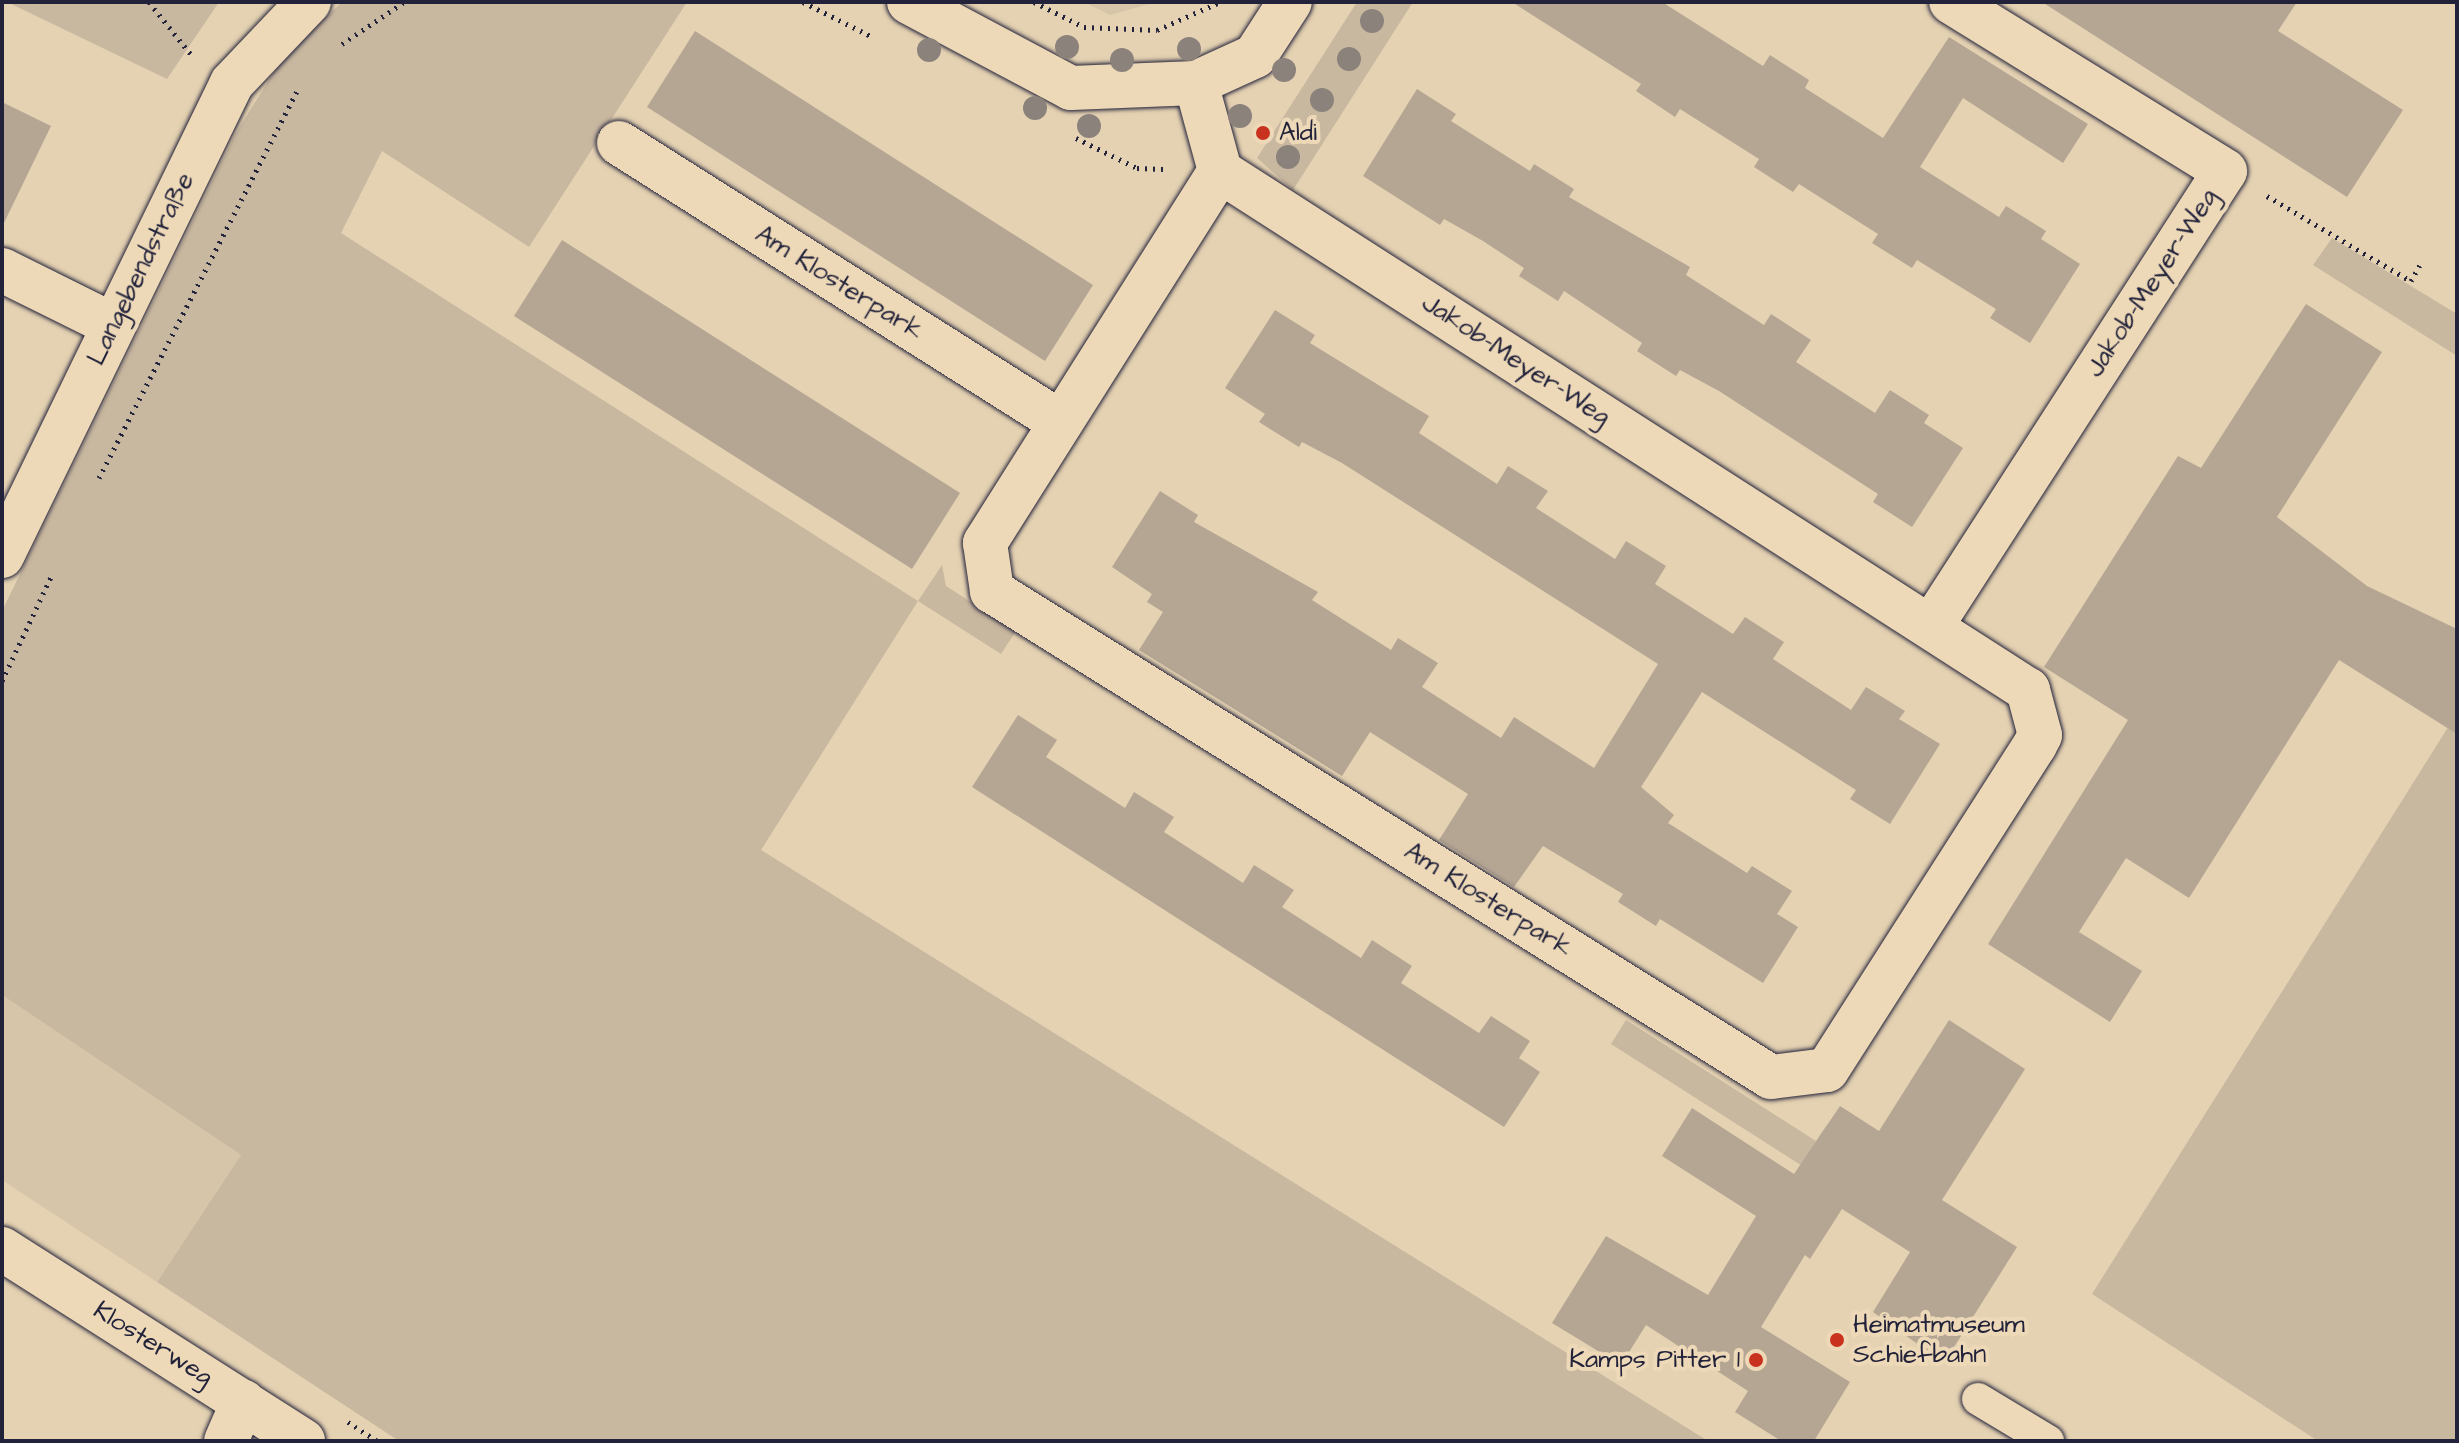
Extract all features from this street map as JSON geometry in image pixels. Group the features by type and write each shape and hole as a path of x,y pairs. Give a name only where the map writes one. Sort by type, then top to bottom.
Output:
{"street":[{"name":"Langebendstraße","path":"2,556 232,83 309,2"},
{"path":"909,2 1071,88 1196,83 1255,56 1290,2"},
{"name":"Jakob-Meyer-Weg","path":"1932,625 2225,171 1951,2"},
{"path":"1196,83 1220,171"},
{"name":"Am Klosterpark","path":"619,143 1060,422"},
{"name":"Jakob-Meyer-Weg","path":"1220,171 1932,625 2028,690 2040,735 2035,745"},
{"name":"Am Klosterpark","path":"1220,171 985,543 992,591 1771,1077 1827,1070 2035,745"},
{"path":"2,270 113,325"},
{"name":"Klosterweg","path":"2,1249 303,1441"},
{"path":"226,1441 243,1402"}],"lane":[{"path":"1978,1399 2048,1441"}],"path":[{"path":"149,2 180,47 232,83"},
{"path":"329,54 404,2"},
{"path":"1034,2 1084,27 1157,30 1220,2"},
{"path":"95,485 190,305 272,134 306,77"},
{"path":"2225,171 2411,281 2420,265"},
{"path":"2,681 54,570"}],"shaded area":[{"path":"7,2 219,2 167,79"},
{"path":"342,2 687,2 529,247 382,151 341,233 918,601 761,850 1708,1441 399,1441 157,1282 241,1155 2,995 2,611 236,133 282,59"},
{"path":"1084,2 1156,2 1110,15"},
{"path":"1357,2 1413,2 1293,190 1257,158"},
{"path":"2332,238 2457,314 2457,356 2313,265"},
{"path":"942,565 946,586 1016,631 1001,654 918,601"},
{"path":"2457,713 2457,1441 2318,1441 2092,1294"},
{"path":"2,995 241,1155 157,1282 2,1180"},
{"path":"1626,1020 1816,1141 1826,1126 1855,1144 1829,1183 1611,1044"}],"building":[{"path":"1512,2 1662,2 1763,66 1770,55 1809,80 1805,88 1883,138 1949,37 2088,124 2063,163 1963,98 1920,167 1999,217 2006,206 2046,231 2041,239 2080,264 2030,343 1990,318 1996,309 1917,260 1912,268 1872,243 1878,234 1799,184 1793,192 1754,167 1759,159 1680,109 1675,117 1636,91 1641,84"},
{"path":"2042,2 2297,2 2278,31 2403,110 2347,197"},
{"path":"695,31 1093,285 1045,361 647,107"},
{"path":"1417,89 1456,114 1451,121 1530,171 1534,164 1574,189 1569,197 1690,267 1686,275 1764,325 1771,314 1811,340 1796,362 1875,413 1890,390 1929,415 1924,423 1963,448 1912,527 1873,502 1878,494 1719,391 1680,370 1676,376 1637,351 1642,343 1564,291 1558,301 1519,276 1524,268 1483,241 1444,219 1440,225 1363,176"},
{"path":"2,102 51,126 2,227"},
{"path":"562,240 960,493 912,569 514,316"},
{"path":"2306,304 2382,352 2277,517 2367,586 2457,629 2457,734 2339,660 2189,898 2126,858 2079,932 2142,971 2110,1022 1988,944 2128,720 2044,667 2178,456 2201,468"},
{"path":"1275,310 1315,335 1310,343 1429,416 1419,433 1497,484 1508,466 1548,491 1536,508 1615,559 1626,541 1666,566 1655,584 1733,634 1745,617 1784,642 1773,659 1851,710 1866,687 1905,711 1899,719 1940,744 1890,824 1850,799 1856,790 1702,692 1641,787 1674,815 1668,823 1747,873 1752,866 1792,891 1777,914 1798,927 1763,983 1660,919 1656,926 1618,902 1623,894 1543,846 1514,887 1439,840 1468,794 1370,732 1342,776 1139,650 1163,612 1147,602 1152,594 1112,567 1160,491 1198,515 1194,522 1318,592 1312,600 1391,650 1398,638 1438,663 1422,687 1501,738 1514,717 1594,768 1658,664 1342,463 1302,442 1299,447 1259,422 1265,414 1225,388"},
{"path":"1018,715 1057,740 1046,757 1125,808 1134,792 1174,817 1164,832 1243,883 1254,865 1294,890 1282,907 1361,958 1372,940 1412,966 1401,983 1479,1033 1491,1016 1530,1041 1519,1058 1540,1072 1504,1127 972,787"},
{"path":"1949,1020 2025,1069 1942,1200 2017,1247 1944,1363 1873,1312 1910,1252 1842,1209 1810,1259 1805,1255 1761,1327 1850,1382 1814,1441 1781,1441 1735,1412 1748,1391 1646,1325 1621,1365 1552,1323 1606,1236 1708,1295 1756,1216 1662,1156 1692,1108 1794,1174 1840,1106 1879,1131"}],"place":[{"name":"Aldi","path":"1263,133"},
{"name":"Heimatmuseum Schiefbahn","path":"1837,1340"},
{"name":"Kamps Pitter 1","path":"1756,1360"}]}
